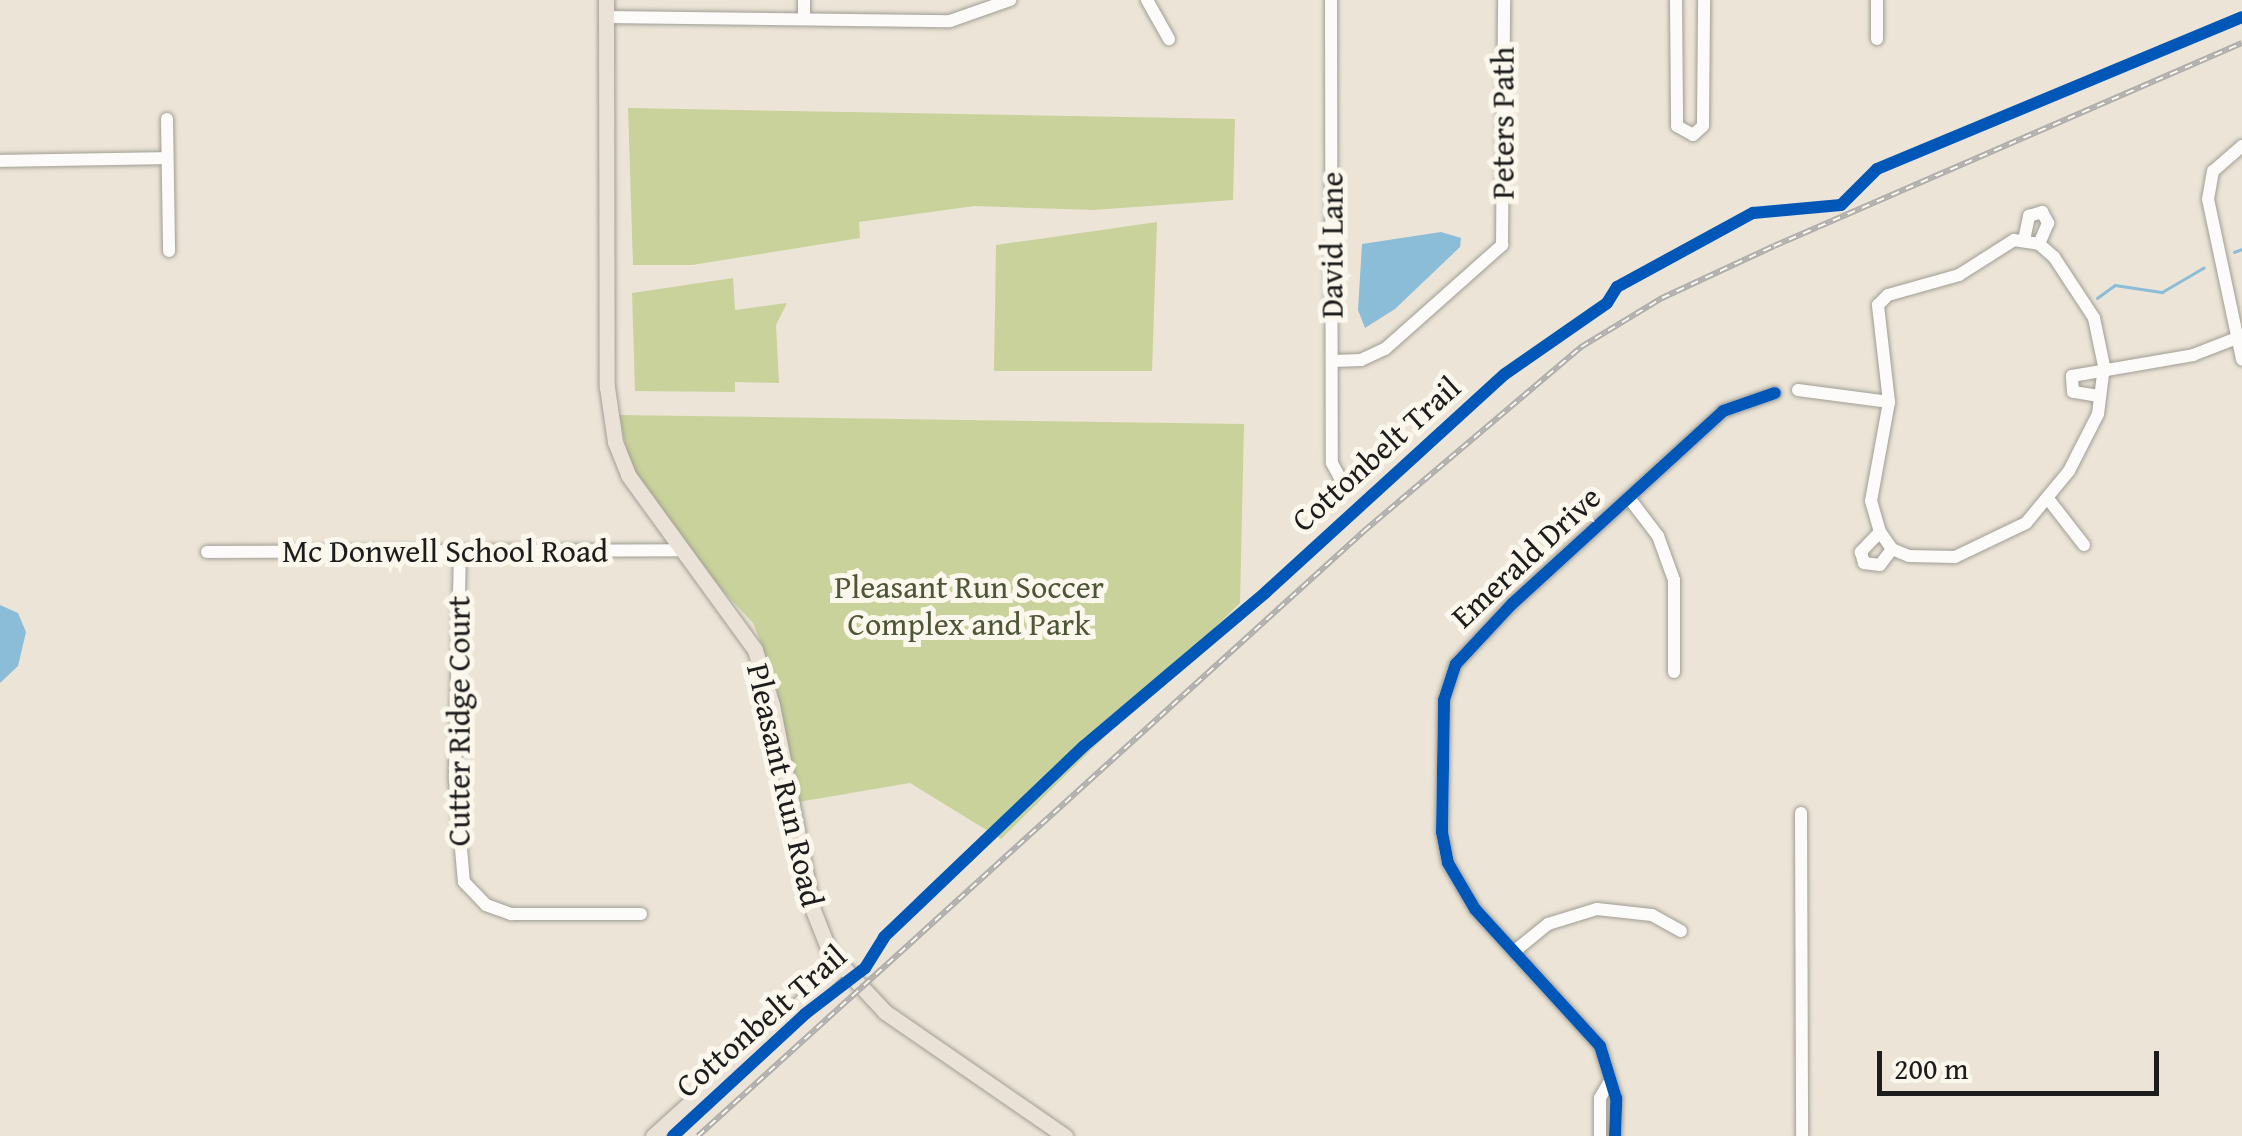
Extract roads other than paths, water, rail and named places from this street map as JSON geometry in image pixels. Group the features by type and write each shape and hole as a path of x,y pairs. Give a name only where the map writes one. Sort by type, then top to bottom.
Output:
{"main road":[{"name":"Pleasant Run Road","path":"606,0 607,402 630,478 755,650 813,910 840,967 885,1012 1065,1136"},
{"path":"653,1136 840,967"}],"street":[{"path":"804,0 804,20"},
{"path":"606,17 950,21 985,5 1010,0"},
{"path":"1147,0 1169,40"},
{"name":"David Lane","path":"1330,0 1332,463 1344,486"},
{"name":"Peters Path","path":"1333,362 1362,360 1385,349 1502,245 1504,0"},
{"path":"1676,0 1677,126 1692,136 1703,126 1704,0"},
{"path":"1877,0 1877,40"},
{"path":"167,119 168,251"},
{"path":"2242,146 2224,158 2208,184 2242,358"},
{"path":"0,162 167,158"},
{"path":"2024,240 2028,216 2042,212 2048,222 2039,244"},
{"path":"2024,240 2039,244 2094,318 2104,366 2099,396 2082,447 2049,500 1983,549 1941,560 1892,549 1880,532 1872,501 1890,402 1878,332 1882,299 1942,283 1999,246 2024,240"},
{"path":"2099,396 2078,395 2069,381 2104,366 2193,355 2238,337"},
{"path":"1798,390 1890,402"},
{"name":"Emerald Drive","path":"1616,1136 1616,1098 1608,1084 1600,1046 1475,909 1448,863 1440,772 1444,700 1470,646 1723,411 1776,393"},
{"path":"1629,498 1658,536 1674,580 1674,672"},
{"path":"2049,500 2084,545"},
{"path":"1880,532 1861,552 1864,562 1874,567 1892,549"},
{"name":"Mc Donwell School Road","path":"207,552 682,550"},
{"name":"Cutter Ridge Court","path":"460,551 455,780 464,882 486,905 511,914 641,914"},
{"path":"1801,813 1802,1136"},
{"path":"1516,950 1548,924 1596,909 1652,915 1682,931"},
{"name":"Emerald Drive","path":"1600,1136 1600,1098 1608,1084"}],"water":[{"path":"1441,232 1461,238 1460,247 1395,309 1365,328 1358,310 1362,244"},
{"path":"0,605 18,613 26,632 18,666 0,683"}],"waterway":[{"path":"2234,252 2242,249"},
{"path":"2097,298 2115,285 2162,292 2203,268"}],"railway":[{"path":"698,1136 1364,531 1581,347 1662,298 1774,246 2242,43"}],"park label":[{"name":"Pleasant Run Soccer Complex and Park","path":"969,606"}]}
